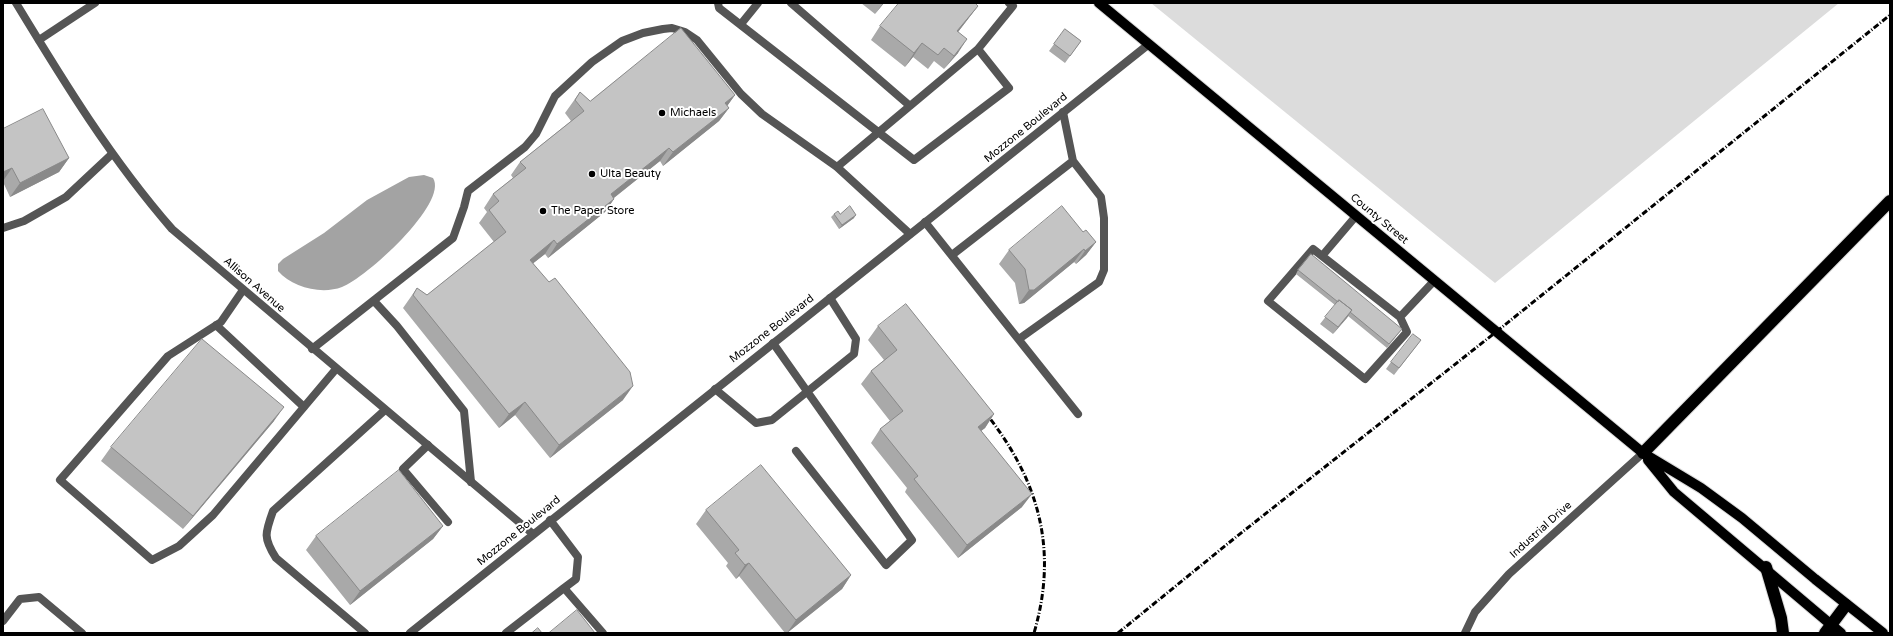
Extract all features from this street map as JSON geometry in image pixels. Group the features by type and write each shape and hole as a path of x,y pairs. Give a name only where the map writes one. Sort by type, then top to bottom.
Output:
{"highway":[{"path":"1643,454 1890,201"},
{"path":"1766,567 1781,618 1783,633"},
{"path":"1828,629 1846,604"}],"main road":[{"name":"County Street","path":"1099,3 1643,454"},
{"path":"1643,454 1674,492 1766,567 1828,629 1842,633"},
{"path":"1643,454 1701,488 1742,518 1846,604 1884,633"}],"street":[{"name":"Allison Avenue","path":"16,3 38,40 112,154 141,194 172,229 312,349 533,534"},
{"path":"38,40 96,3"},
{"path":"718,3 719,8 914,160 1009,88 978,50"},
{"path":"741,24 758,3"},
{"path":"790,3 910,106"},
{"path":"837,167 978,50 1013,6 1009,3"},
{"path":"312,349 453,238 464,208 468,191 525,147 536,134 555,96 592,62 622,41 643,33 672,28 685,32 696,40 741,94 762,114 837,167 910,234"},
{"name":"Mozzone Boulevard","path":"410,633 1149,44"},
{"path":"1019,339 1099,282 1104,270 1104,218 1101,197 1073,161 1063,112"},
{"path":"3,228 24,221 66,197 112,154"},
{"path":"952,255 1073,161"},
{"path":"1322,256 1356,216"},
{"path":"925,222 1078,414"},
{"path":"1312,249 1400,317 1407,332 1365,379 1268,301 1312,249"},
{"path":"1400,317 1434,280"},
{"path":"243,290 220,322 168,356 60,480 152,560 179,546 213,515 336,369"},
{"path":"715,389 756,423 772,420 809,392 854,354 856,339 830,298"},
{"path":"374,301 397,326 464,411 471,482"},
{"path":"216,325 304,407"},
{"path":"773,343 912,540 886,565 796,451"},
{"path":"365,633 276,558 268,546 266,530 273,512 385,410"},
{"path":"428,445 403,469 448,522"},
{"name":"Industrial Drive","path":"1465,633 1475,612 1509,574 1643,454"},
{"path":"506,633 576,579 578,557 550,520"},
{"path":"564,588 603,633"},
{"path":"3,620 20,599 39,597 82,633"}],"shaded area":[{"path":"1151,3 1839,3 1495,283"},
{"path":"424,175 433,178 435,190 429,204 402,239 385,256 353,281 342,287 334,289 316,290 291,281 278,271 278,264 283,259 324,233 367,200 409,177"}],"building":[{"path":"899,3 975,3 978,6 957,31 967,39 954,56 944,48 938,55 922,43 914,53 880,26"},
{"path":"681,28 735,95 725,103 729,108 673,152 669,148 611,194 614,199 557,244 554,240 530,260 549,282 555,278 630,372 633,386 559,445 525,402 509,414 413,295 417,288 427,295 506,232 489,210 499,201 493,194 526,168 520,162 584,111 575,100 580,92 590,101"},
{"path":"1065,29 1081,41 1070,56 1054,44"},
{"path":"43,109 69,158 20,183 12,168 3,172 3,129"},
{"path":"850,206 856,215 842,225 834,214 838,211 840,214"},
{"path":"1062,206 1083,232 1086,230 1096,242 1085,251 1084,249 1034,290 1029,290 1025,269 1009,250"},
{"path":"1311,254 1402,329 1389,344 1350,312 1352,310 1339,300 1338,302 1298,270"},
{"path":"1339,300 1352,310 1338,327 1325,317"},
{"path":"906,304 994,414 978,427 1032,494 967,545 914,479 918,476 880,429 903,411 871,371 897,350 878,326"},
{"path":"1413,334 1421,340 1399,368 1391,362"},
{"path":"202,339 284,407 193,516 111,447"},
{"path":"761,465 851,575 796,620 749,563 745,565 735,553 739,550 706,510"},
{"path":"399,470 443,526 360,591 316,536"},
{"path":"577,610 595,633 549,633"},
{"path":"538,628 542,633 532,633"}],"railway":[{"path":"1118,633 1236,537 1496,332 1890,15"},
{"path":"984,411 1003,436 1018,462 1030,488 1039,515 1043,543 1044,572 1041,602 1034,633"}],"place":[{"name":"Michaels","path":"662,113"},
{"name":"Ulta Beauty","path":"592,174"},
{"name":"The Paper Store","path":"543,211"}]}
